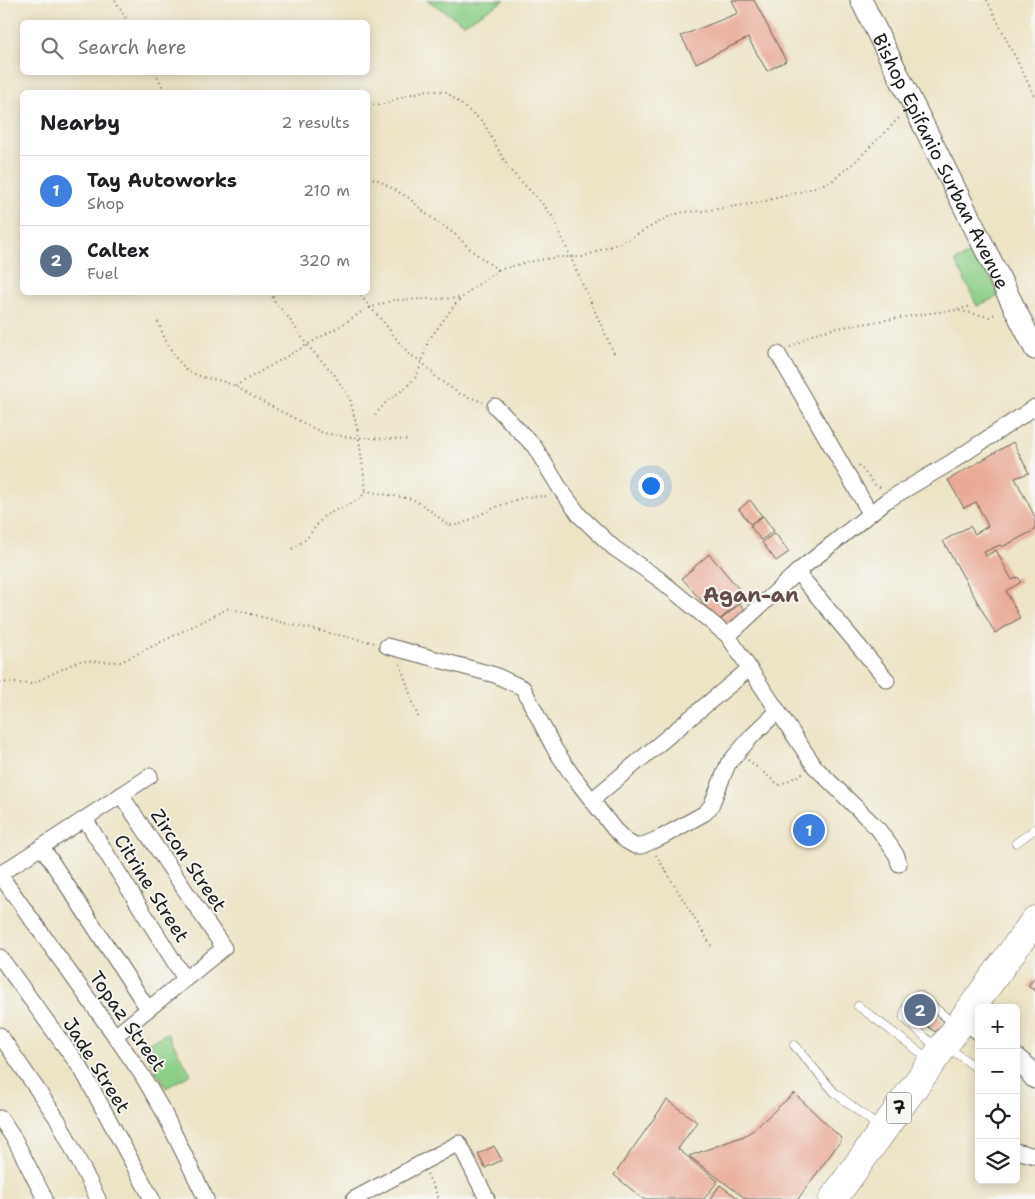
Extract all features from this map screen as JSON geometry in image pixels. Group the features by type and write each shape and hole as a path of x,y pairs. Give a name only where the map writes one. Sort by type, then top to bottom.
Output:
{"highway":[{"name":"7","path":"833,1199 883,1129 953,1039 1034,923"}],"street":[{"name":"Bishop Epifanio Surban Avenue","path":"861,0 1035,349"},
{"path":"778,354 870,513"},
{"path":"495,406 534,446 580,516 614,548 659,579 728,636 814,767 878,829 897,856 899,864"},
{"path":"728,636 797,572 870,513 1035,407"},
{"path":"797,572 887,680"},
{"path":"387,646 494,675 523,688 554,748 570,772 614,829 626,841 635,846 649,843 704,813 711,806 728,764 752,736 778,711"},
{"path":"592,799 749,669"},
{"path":"0,874 150,776"},
{"name":"Zircon Street","path":"121,795 224,948 185,979"},
{"name":"Citrine Street","path":"85,819 185,979"},
{"path":"42,847 148,1008"},
{"name":"Topaz Street","path":"0,874 115,1036 164,1110 206,1199"},
{"name":"Jade Street","path":"0,957 82,1070 152,1199"},
{"path":"115,1036 185,979"},
{"path":"0,1036 58,1120 98,1199"},
{"path":"1020,1062 1035,1078"},
{"path":"0,1118 15,1140 45,1199"},
{"path":"354,1199 459,1143 487,1199"},
{"path":"1020,1152 1035,1156"}],"lane":[{"path":"1016,843 1035,829"},
{"path":"953,1039 904,1018 904,1011 910,1001 918,995 922,997 975,1065"},
{"path":"858,1006 953,1039"},
{"path":"794,1045 835,1093 883,1129"}],"path":[{"path":"115,0 127,20"},
{"path":"986,0 1035,97"},
{"path":"156,75 164,90"},
{"path":"370,105 385,104 404,96 428,90 446,92 483,122 509,169 553,217 615,355"},
{"path":"374,415 387,401 404,389 416,377 428,341 440,323 462,298 498,270 558,257 582,257 625,241 670,216 683,212 757,203 807,190 832,181 858,159 914,104"},
{"path":"370,178 378,180 409,198 425,213 456,235 472,251 498,270"},
{"path":"272,295 275,303 286,314 307,345 334,374 350,399 366,491 360,499 324,516 307,538 292,549"},
{"path":"360,295 409,354 422,362 438,379 460,394 495,406"},
{"path":"235,386 371,308 394,300 462,298"},
{"path":"956,310 989,317 1013,304"},
{"path":"778,354 804,339 837,328 972,306"},
{"path":"158,322 176,358 188,371 235,386 323,432 358,438 410,440"},
{"path":"857,462 874,484 894,496"},
{"path":"366,491 412,499 426,507 448,525 459,526 496,507 525,497 552,496 567,498"},
{"path":"0,682 31,684 79,661 121,662 229,608 284,623 387,646 400,662 418,717"},
{"path":"738,752 779,785 814,767"},
{"path":"649,843 712,947"},
{"path":"422,1163 440,1199"}],"green space":[{"path":"427,0 505,0 464,24"},
{"path":"978,250 999,296 977,306 955,261"},
{"path":"167,1033 191,1074 166,1088 142,1047"}],"building":[{"path":"732,0 754,0 786,61 767,71 748,38 696,63 681,36 738,13"},
{"path":"1013,442 1029,473 1015,478 1035,517 1035,530 1002,547 1000,545 984,552 986,556 996,550 1012,580 1018,577 1021,582 1006,591 1020,618 995,633 943,541 970,526 975,534 988,526 976,502 964,508 948,480"},
{"path":"750,500 762,516 750,524 739,509"},
{"path":"763,516 774,531 761,540 750,526"},
{"path":"775,533 789,552 776,561 762,542"},
{"path":"709,554 746,597 718,621 682,578"},
{"path":"740,604 746,612 727,630 719,621"},
{"path":"1035,977 1035,991 1028,986"},
{"path":"926,1006 944,1022 935,1032 917,1017"},
{"path":"794,1093 842,1139 798,1199 746,1199 689,1156 744,1136"},
{"path":"667,1100 697,1122 678,1149 718,1181 704,1199 643,1199 614,1175"},
{"path":"494,1146 502,1160 485,1168 478,1154"},
{"path":"720,1185 739,1199 710,1199"}],"place":[{"name":"Tay Autoworks","path":"809,830"},
{"name":"Caltex","path":"920,1010"}],"district":[{"name":"Agan-an","path":"751,595"}]}
